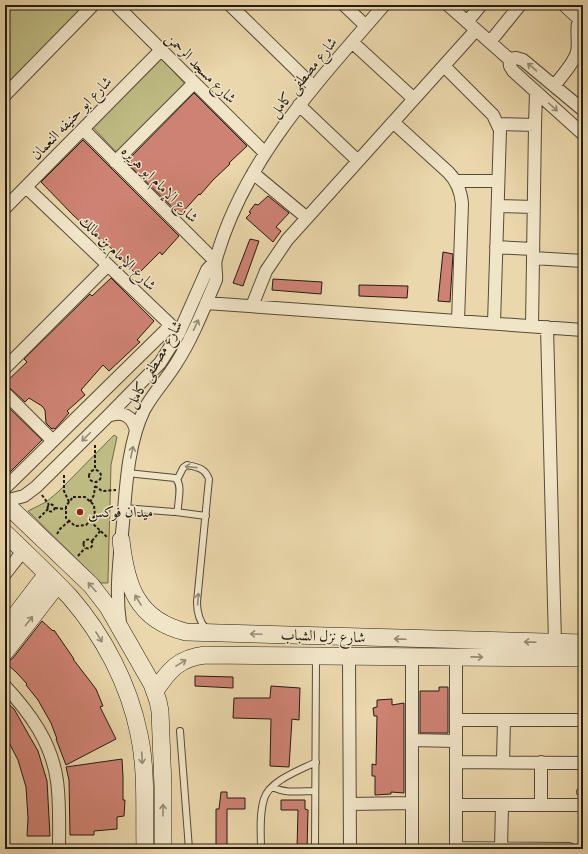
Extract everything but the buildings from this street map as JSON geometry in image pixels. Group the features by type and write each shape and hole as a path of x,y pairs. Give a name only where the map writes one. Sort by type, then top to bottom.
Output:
{"street":[{"path":"5,95 94,5"},
{"name":"شارع مسجد الرحمن","path":"116,5 265,153"},
{"path":"230,5 314,87"},
{"path":"344,5 366,26"},
{"name":"شارع مصطفى كامل","path":"121,630 117,590 127,473 136,431 148,403 173,370 188,343 217,275 216,261 231,219 253,173 284,124 384,5"},
{"path":"448,5 509,59 510,66 513,71 583,134"},
{"path":"467,22 481,5"},
{"path":"490,42 520,5"},
{"path":"554,86 580,51 578,24 581,16 564,5"},
{"path":"252,306 260,282 272,260 287,240 476,30"},
{"path":"352,42 414,99"},
{"name":"شارع ابو حنيفه النعمان","path":"5,208 161,50"},
{"path":"509,59 516,58 523,60 583,110"},
{"path":"444,66 490,111 498,124 500,135 494,323"},
{"path":"115,162 194,83"},
{"path":"532,326 536,92"},
{"path":"299,105 358,161"},
{"path":"393,122 448,172 455,181 460,192 462,204 458,321"},
{"path":"498,124 535,125"},
{"name":"شارع الإمام ابو هريره","path":"83,129 216,261"},
{"path":"253,173 307,218"},
{"path":"455,181 498,181"},
{"name":"شارع الإمام بن مالك","path":"26,187 188,343"},
{"path":"498,206 534,207"},
{"path":"496,247 583,260"},
{"name":"شارع مصطفى كامل","path":"5,502 30,492 160,363 175,329 205,274 209,267 216,261"},
{"path":"5,368 108,265"},
{"path":"206,303 583,330"},
{"path":"547,327 555,643"},
{"path":"5,488 53,440 175,329"},
{"path":"5,393 53,440"},
{"path":"108,416 120,413 126,415 135,424 136,431"},
{"path":"5,502 50,548 91,585 108,607 155,691 160,711 163,787 163,849"},
{"path":"5,533 69,597 90,623 117,669 131,702 142,752 145,847"},
{"name":"شارع نزل الشباب","path":"121,545 129,582 138,602 159,621 186,632 583,643"},
{"path":"7,566 23,551"},
{"path":"5,629 52,579"},
{"path":"5,652 52,579"},
{"path":"316,636 316,655"},
{"name":"شارع نزل الشباب","path":"155,691 169,671 186,660 195,656 205,655 583,658"},
{"name":"شارع نزل الشباب","path":"349,656 350,849"},
{"path":"412,656 412,849"},
{"path":"456,657 456,849 569,849"},
{"path":"5,686 23,706 39,729 51,754 57,781 59,849"},
{"path":"456,720 583,720"},
{"path":"504,720 504,762"},
{"path":"412,740 456,740"},
{"path":"456,762 583,763"},
{"path":"541,762 541,805"},
{"path":"144,786 146,789 153,791 163,787"},
{"path":"350,804 412,803"},
{"path":"456,804 583,805"},
{"path":"501,848 502,805"},
{"path":"145,847 148,842 156,842 163,849"}],"lane":[{"path":"176,512 179,485 177,480 182,468 185,465 199,468 205,472 209,479 197,608 200,620 211,633"},
{"path":"127,473 177,480"},
{"path":"124,508 206,516"},
{"path":"315,849 316,655"},
{"path":"180,731 189,849"},
{"path":"261,849 262,809 267,792 283,779 316,762"},
{"path":"273,787 284,791 315,791"}],"path":[{"path":"92,431 96,451 95,470"},
{"path":"66,457 63,485 69,502"},
{"path":"95,470 92,470 89,474 90,480 95,482"},
{"path":"95,470 98,470 101,475 100,480 95,482"},
{"path":"90,502 94,494 95,482"},
{"path":"95,486 98,489 107,492 113,492 126,486"},
{"path":"73,497 85,497 94,505 95,516 86,525 75,526 66,518 66,506 69,502 73,497"},
{"path":"55,508 66,509"},
{"path":"50,548 60,529 69,521"},
{"path":"90,521 121,545"},
{"path":"92,541 88,539 84,542 86,548 92,547 92,541 101,530"}],"shaded area":[{"path":"5,5 94,5 5,95"},
{"path":"158,55 187,86 118,154 90,124"},
{"path":"114,435 117,437 111,465 108,583 101,583 28,511 46,502 58,492"}],"place":[{"name":"ميدان فوكس","path":"80,512"}]}
